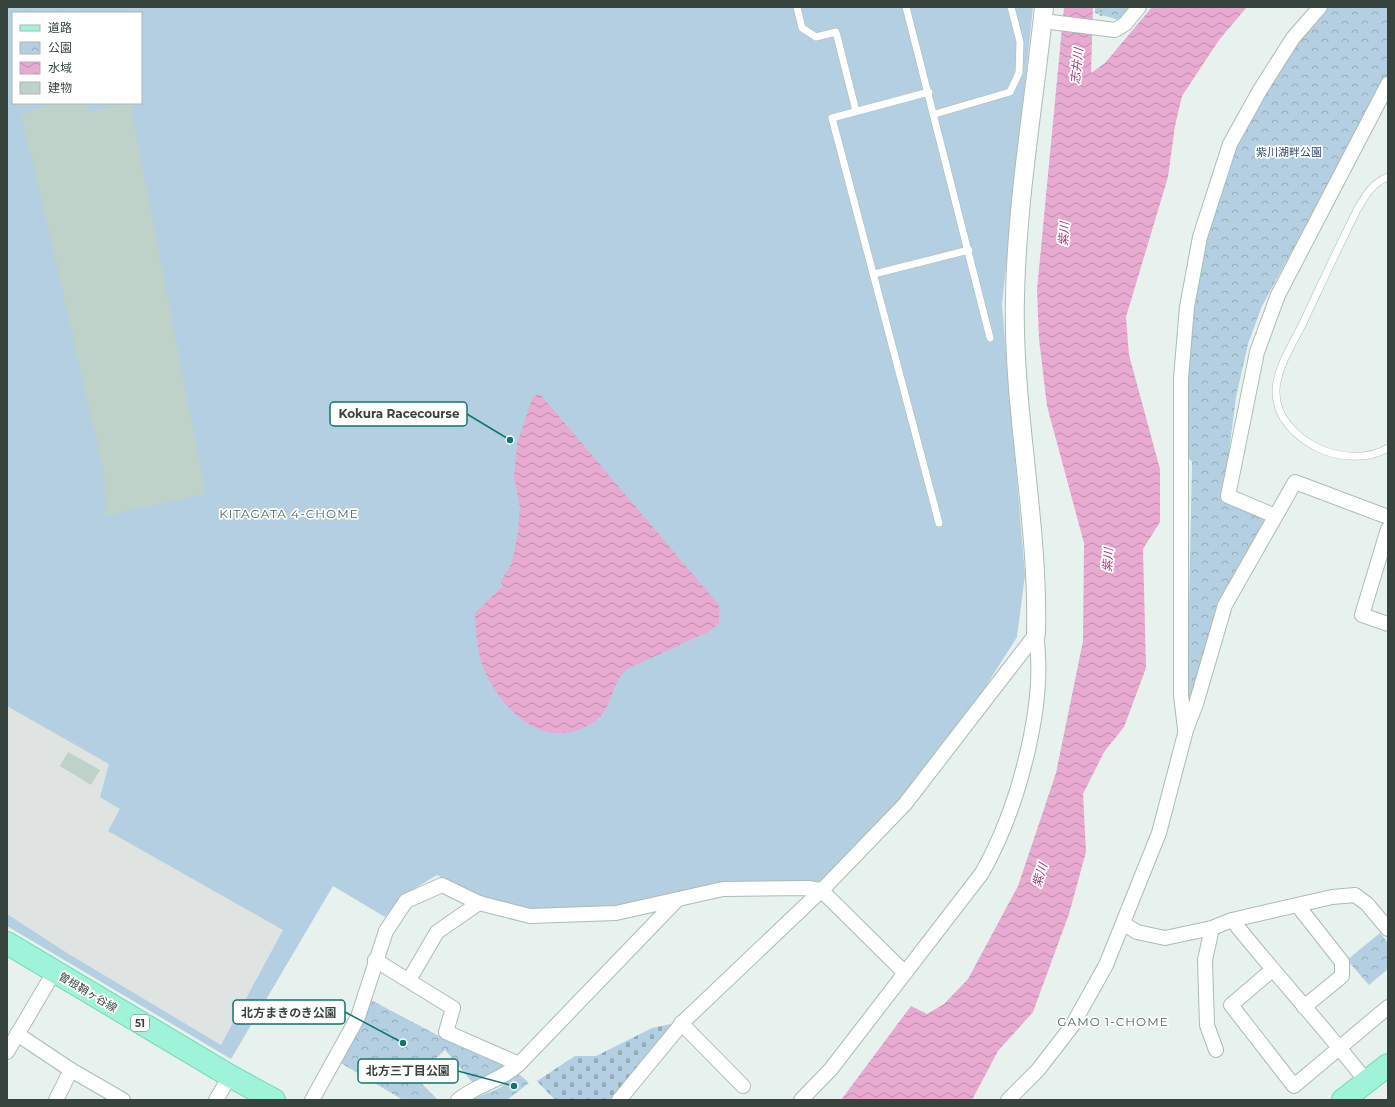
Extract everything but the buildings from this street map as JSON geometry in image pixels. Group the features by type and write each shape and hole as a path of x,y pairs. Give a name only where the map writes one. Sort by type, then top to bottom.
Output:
{"main road":[{"name":"曽根鞘ヶ谷線","path":"7,943 230,1076 274,1100"},
{"path":"1343,1100 1388,1065"}],"street":[{"path":"801,1100 831,1069 982,873 1007,822 1035,718 1039,653 1036,634 1036,581 1017,367 1015,297 1020,217 1030,110 1043,14 1063,23 1115,30 1126,24 1139,7"},
{"path":"1186,730 1181,695 1181,378 1187,307 1200,237 1230,144 1260,90 1293,38 1320,7"},
{"path":"1275,516 1228,496 1258,352 1278,295 1388,84"},
{"path":"1008,1100 1038,1070 1072,1026 1106,965 1124,924 1159,833 1186,730 1196,704 1225,605 1295,482 1388,517"},
{"path":"1388,529 1362,615 1388,624"},
{"path":"619,1100 681,1023 821,890 905,804 1036,634"},
{"path":"312,1100 358,1017 375,960 386,931 406,901 442,885 479,903 530,916 616,913 676,901 722,889 808,888 821,890 905,973"},
{"path":"1124,924 1137,932 1164,938 1212,928 1232,920 1332,897 1355,895 1367,904 1388,929"},
{"path":"458,1100 479,1086 498,1080 519,1064 676,901"},
{"path":"409,980 437,932 479,903"},
{"path":"1298,906 1342,962 1342,976 1304,1006"},
{"path":"1232,920 1272,970 1340,1048 1366,1081"},
{"path":"1212,928 1206,960 1207,1025 1216,1050"},
{"path":"375,960 453,1008 446,1032 519,1064"},
{"path":"1272,970 1231,1005 1294,1086 1388,1008"},
{"path":"7,1052 54,972"},
{"path":"681,1023 743,1086"},
{"path":"17,1034 108,1097 123,1100"},
{"path":"56,1100 71,1070"},
{"path":"216,1100 230,1076"}],"lane":[{"path":"797,7 802,28 816,37 836,32 856,111"},
{"path":"906,7 935,114 990,338"},
{"path":"935,114 1010,92 1019,73 1020,42 1011,7"},
{"path":"929,92 832,118 939,523"},
{"path":"1388,178 1380,180 1368,192 1357,210 1288,354 1276,390 1280,414 1290,428 1308,443 1324,451 1361,456 1379,453 1388,448"},
{"path":"874,274 969,250"}],"green space":[{"path":"7,7 1033,7 1002,305 1025,575 1017,637 979,697 898,801 827,877 818,882 750,884 625,906 533,911 490,902 437,875 402,896 385,917 333,886 231,1059 7,926"},
{"path":"1095,7 1133,7 1122,21 1095,13"},
{"name":"紫川湖畔公園","path":"1326,7 1388,7 1388,75 1262,306 1248,344 1236,397 1223,498 1266,520 1190,703 1187,703 1192,462 1187,456 1186,373 1199,275 1211,212 1236,144 1295,42"},
{"path":"1380,933 1388,943 1388,969 1369,985 1347,960"},
{"path":"369,999 439,1036 502,1063 503,1067 491,1076 472,1082 445,1050 415,1077 438,1100 403,1100 339,1062"},
{"path":"675,1023 610,1100 555,1100 537,1081 575,1056 596,1056 652,1028"},
{"path":"518,1073 529,1083 507,1100 473,1099 500,1088"}],"shaded area":[{"path":"7,706 109,764 100,797 120,809 108,831 283,930 221,1045 67,953 7,914"}],"water":[{"path":"1064,7 1093,7 1091,73 1105,63 1152,7 1247,7 1219,40 1182,96 1175,126 1168,177 1126,317 1129,355 1160,469 1160,522 1143,549 1146,668 1124,727 1104,752 1083,794 1086,852 1069,914 1033,1012 998,1051 972,1100 841,1100 911,1006 927,1014 944,1004 968,979 1018,886 1056,773 1083,641 1084,543 1047,406 1039,339 1037,290"},
{"path":"540,394 719,605 719,623 710,631 627,669 619,679 609,703 599,718 576,731 559,733 543,730 527,723 513,712 501,699 491,683 481,661 477,641 475,613 502,587 501,581 512,563 518,532 520,507 514,477 517,444 533,396"}],"place":[{"name":"Kokura Racecourse","path":"510,440"},
{"name":"北方まきのき公園","path":"403,1043"},
{"name":"北方三丁目公園","path":"514,1086"}],"district":[{"name":"KITAGATA 4-CHOME","path":"289,514"},
{"name":"GAMO 1-CHOME","path":"1113,1022"}],"water label":[{"name":"志井川","path":"1077,66"},
{"name":"紫川","path":"1064,234"},
{"name":"紫川","path":"1108,560"},
{"name":"紫川","path":"1040,875"}]}
